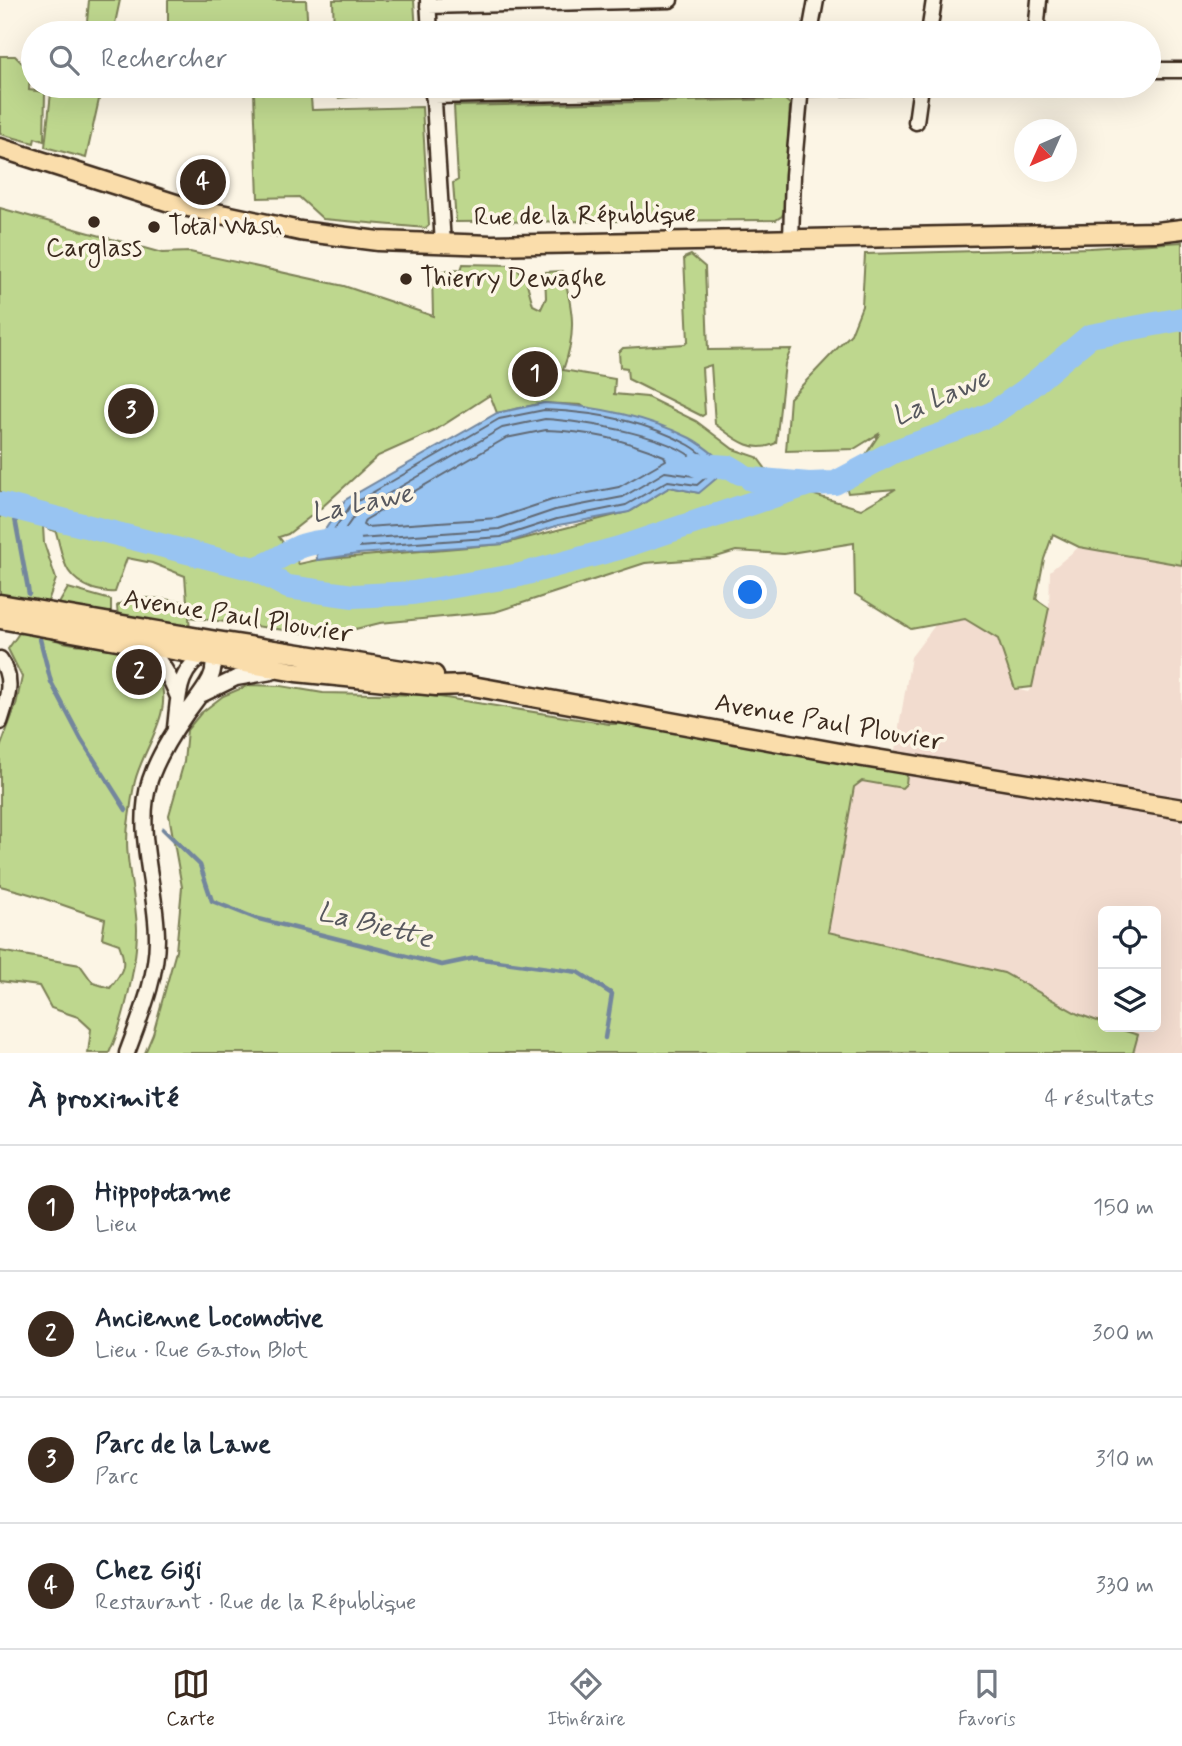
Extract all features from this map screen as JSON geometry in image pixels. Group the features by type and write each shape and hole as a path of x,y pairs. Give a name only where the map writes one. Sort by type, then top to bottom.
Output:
{"main road":[{"name":"Rue de la République","path":"0,148 153,197 271,225 345,238 443,244 1145,232 1182,229"},
{"name":"Avenue Paul Plouvier","path":"1,608 447,677 467,685 851,755 1182,809"},
{"name":"Avenue Paul Plouvier","path":"1,608 138,644 296,672 436,686 467,685"}],"street":[{"path":"429,21 428,3 670,0"},
{"path":"812,21 816,0"},
{"path":"931,21 934,0"},
{"path":"1037,21 1039,0"},
{"path":"1161,70 1182,70"},
{"path":"433,98 443,244"},
{"path":"791,239 800,98"},
{"path":"916,122 919,98"},
{"path":"127,1053 150,984 157,948 145,836 147,793 155,766 175,729 210,678 208,655 189,637"},
{"path":"138,644 146,648 160,664 179,698"},
{"path":"175,729 179,698 188,667 208,655 231,651 289,659 322,657"},
{"path":"0,659 7,671 10,689 0,722"},
{"path":"196,700 216,686 249,674 296,672"}],"shaded area":[{"path":"1079,547 1182,565 1182,1053 1133,1053 1137,1035 1128,1032 1161,1032 1161,906 1098,906 1098,1021 1078,1014 1004,973 828,932 854,787 862,781 906,784 907,774 913,766 893,762 911,657 936,624 965,619 998,639 1015,689 1028,692 1032,687 1049,608 1050,571"}],"green space":[{"path":"89,0 120,0 116,21 87,21"},
{"path":"168,0 306,0 307,21 168,21"},
{"path":"333,0 414,0 415,21 334,21"},
{"path":"0,56 15,56 21,62 21,98 45,98 44,141 35,138 34,143 0,134"},
{"path":"50,98 99,98 86,158 45,147"},
{"path":"254,98 311,98 312,110 422,107 429,225 426,228 323,219 299,197 258,198"},
{"path":"784,99 790,104 784,211 776,220 456,222 453,183 458,180 454,106"},
{"path":"0,208 162,253 190,252 344,286 433,316 432,272 461,270 463,264 514,265 526,280 533,305 541,309 546,298 545,272 563,271 572,333 563,370 615,379 614,394 647,397 696,421 733,449 757,457 777,484 861,509 896,489 848,493 841,470 859,465 880,433 854,449 786,451 790,398 851,334 862,306 865,254 1090,248 1182,242 1182,565 1079,547 1053,534 1044,559 1036,599 1049,608 1032,687 1015,689 998,639 965,619 911,629 855,594 854,543 784,554 736,551 713,558 645,563 495,612 380,623 327,636 189,617 190,631 118,618 117,606 131,599 187,602 185,576 152,563 127,558 115,592 93,589 70,573 63,560 56,532 43,526 44,543 56,579 47,604 0,596","holes":["490,395 497,413 544,403 581,405 699,493 670,487 631,511 503,544 317,560 299,564 279,537 288,534 320,509 378,456 434,431"]},
{"path":"691,255 705,267 708,350 791,349 785,364 776,443 751,446 715,424 711,365 702,368 705,414 702,416 628,379 627,368 620,367 619,352 623,348 685,344 688,341 684,258"},
{"path":"68,588 111,600 111,618 57,607"},
{"path":"22,629 68,643 130,652 150,665 163,689 161,715 139,768 132,795 127,846 136,915 136,943 124,1009 109,1053 88,1053 91,1029 78,1017 51,1008 39,986 0,981 0,951 80,965 93,983 110,988 121,972 123,962 119,944 102,938 105,919 0,886 0,748 16,705 22,677 8,649"},
{"path":"249,685 281,686 323,693 427,695 609,724 636,724 907,774 906,784 902,788 862,781 854,787 828,932 1004,973 1078,1014 1098,1021 1098,1032 1129,1032 1138,1035 1133,1053 145,1053 153,1034 176,951 182,887 169,815 184,762 187,730 201,713 223,696"}],"water":[{"path":"544,403 600,409 655,423 695,441 730,467 699,493 670,487 629,512 559,525 503,544 358,554 317,560 316,543 345,500 497,413"}],"waterway":[{"name":"La Lawe","path":"751,479 809,484 835,483 895,451 993,413 1026,390 1090,336 1182,319"},
{"name":"La Lawe","path":"697,465 730,467 740,473"},
{"path":"254,569 288,587 353,596 413,593 520,575 619,548 809,484"},
{"name":"La Lawe","path":"0,504 254,569 305,545 349,540"},
{"name":"La Biette","path":"13,508 29,594"},
{"name":"La Biette","path":"40,639 51,682 81,739 126,810"},
{"name":"La Biette","path":"163,829 200,865 212,901 255,918 442,965 475,958 578,972 612,994 605,1038"}],"place":[{"name":"Chez Gigi","path":"203,182"},
{"name":"Carglass","path":"94,222"},
{"name":"Total Wash","path":"154,227"},
{"name":"Thierry Dewaghe","path":"406,279"},
{"name":"Hippopotame","path":"535,374"},
{"name":"Parc de la Lawe","path":"131,411"},
{"name":"Ancienne Locomotive","path":"139,672"}]}
